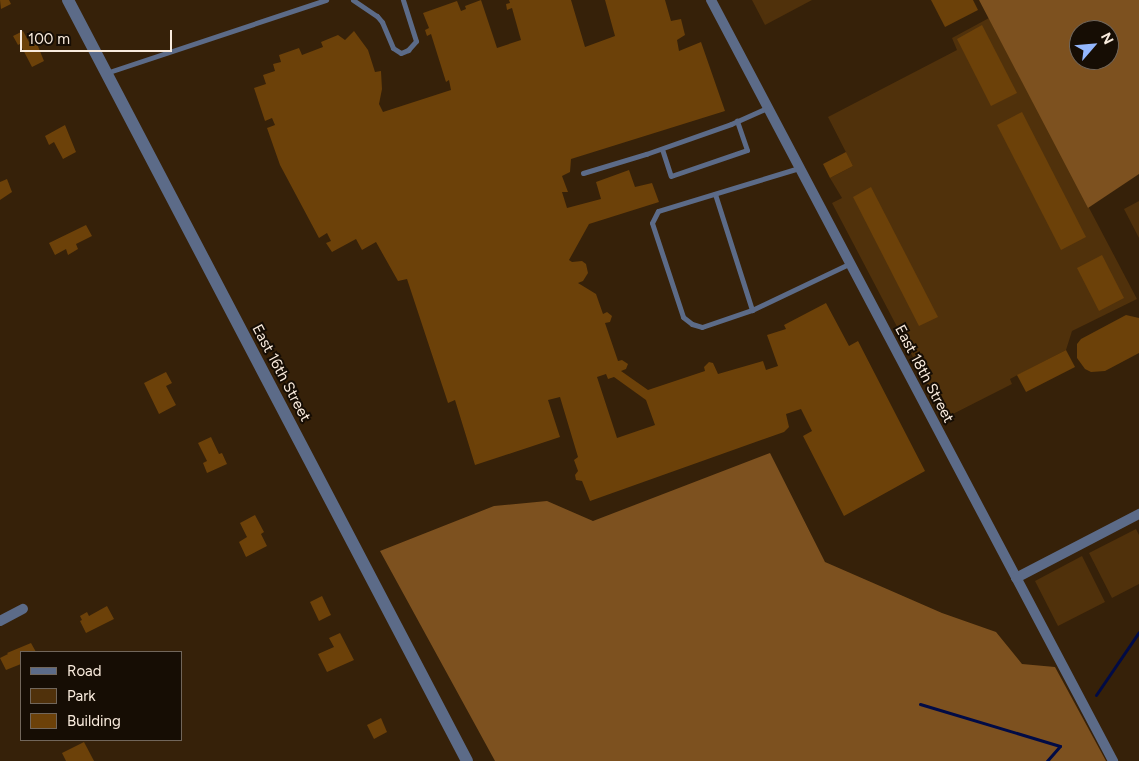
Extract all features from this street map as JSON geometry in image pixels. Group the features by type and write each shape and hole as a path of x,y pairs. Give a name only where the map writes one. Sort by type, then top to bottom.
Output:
{"street":[{"name":"East 16th Street","path":"68,0 467,761"},
{"name":"East 18th Street","path":"711,0 1113,761"},
{"path":"1016,578 1139,514"},
{"path":"0,621 23,609"}],"lane":[{"path":"106,73 326,0"},
{"path":"353,0 377,16 382,22 393,48 402,53 408,50 416,41 403,0"},
{"path":"583,173 662,149 738,121 767,108"},
{"path":"662,149 671,176 747,150 738,121"},
{"path":"799,168 658,211 652,223 683,317 692,324 702,327 752,310 849,264"},
{"path":"715,194 752,310"}],"green space":[{"path":"752,0 812,0 765,25"},
{"path":"989,18 1137,299 1072,331 1066,350 1010,379 1012,384 945,418 832,203 842,198 830,178 853,166 828,117 957,50 952,38"},
{"path":"1139,201 1139,238 1124,209"},
{"path":"1136,529 1139,535 1139,584 1112,598 1089,553"},
{"path":"1082,556 1105,602 1058,626 1035,581"}],"shaded area":[{"path":"979,0 1139,0 1139,174 1088,208"},
{"path":"770,453 825,562 942,613 996,632 1022,664 1055,667 1106,761 495,761 380,551 494,506 547,501 593,521"}],"building":[{"path":"0,0 9,0 11,4 1,9"},
{"path":"481,0 497,48 521,40 512,8 507,10 506,4 510,3 509,0 571,0 585,47 615,36 605,0 665,0 671,21 681,19 685,35 677,40 679,51 701,42 725,111 571,159 570,172 562,176 568,192 562,192 567,208 601,199 596,182 629,170 635,187 652,183 659,202 589,224 569,260 572,262 582,261 586,264 588,273 583,281 578,283 596,294 603,314 607,312 612,316 610,322 605,323 618,361 622,360 628,364 626,369 621,371 648,390 705,371 704,367 709,362 713,363 718,374 763,361 766,370 778,366 767,335 786,329 784,325 826,303 849,346 858,341 925,471 844,516 803,436 812,431 801,409 786,414 789,427 784,432 590,501 582,481 576,480 575,475 578,471 574,460 578,457 560,397 548,400 560,437 475,465 455,400 448,403 407,279 398,281 376,242 362,250 356,239 332,252 326,243 331,241 327,233 319,238 280,165 267,128 275,125 272,118 265,121 254,88 266,84 263,75 275,71 273,64 281,62 279,55 299,48 302,55 323,47 321,42 338,35 345,40 354,31 368,50 375,72 381,71 382,89 379,104 383,112 451,90 449,80 446,82 431,34 427,36 425,30 429,28 423,13 457,1 461,11 466,9 465,6","holes":["606,374 608,379 614,377 646,400 655,425 617,438 597,377"]},
{"path":"931,0 973,0 978,10 945,27"},
{"path":"982,25 1017,93 991,106 957,39"},
{"path":"23,31 29,42 35,39 44,61 32,67 20,44 18,45 13,36"},
{"path":"1022,112 1086,237 1061,250 997,125"},
{"path":"65,125 76,152 63,159 54,142 49,145 45,136"},
{"path":"846,152 853,166 830,178 823,164"},
{"path":"7,179 12,192 0,200 0,182"},
{"path":"871,187 938,317 919,326 853,197"},
{"path":"86,225 92,236 76,244 78,249 68,255 66,249 55,255 49,243"},
{"path":"1102,255 1124,298 1099,311 1077,268"},
{"path":"1126,315 1139,318 1139,353 1105,371 1091,372 1085,369 1077,358 1077,344 1081,339"},
{"path":"1066,350 1075,367 1026,392 1017,375"},
{"path":"166,372 172,383 166,386 176,405 159,414 144,383"},
{"path":"211,437 219,454 222,453 227,464 207,473 203,463 207,461 198,443"},
{"path":"255,515 264,532 261,534 267,546 246,557 239,542 247,537 240,523"},
{"path":"322,596 331,615 319,621 310,602"},
{"path":"107,606 114,619 86,633 80,621 82,620 80,616 87,612 89,616"},
{"path":"340,633 354,660 327,672 318,654 334,647 329,638"},
{"path":"31,643 35,651 20,651 20,664 6,670 0,658"},
{"path":"381,718 387,732 374,739 367,725"},
{"path":"84,742 94,761 66,761 62,753"}],"waterway":[{"path":"1096,695 1139,632"},
{"path":"920,704 1060,746 1047,761"}]}
